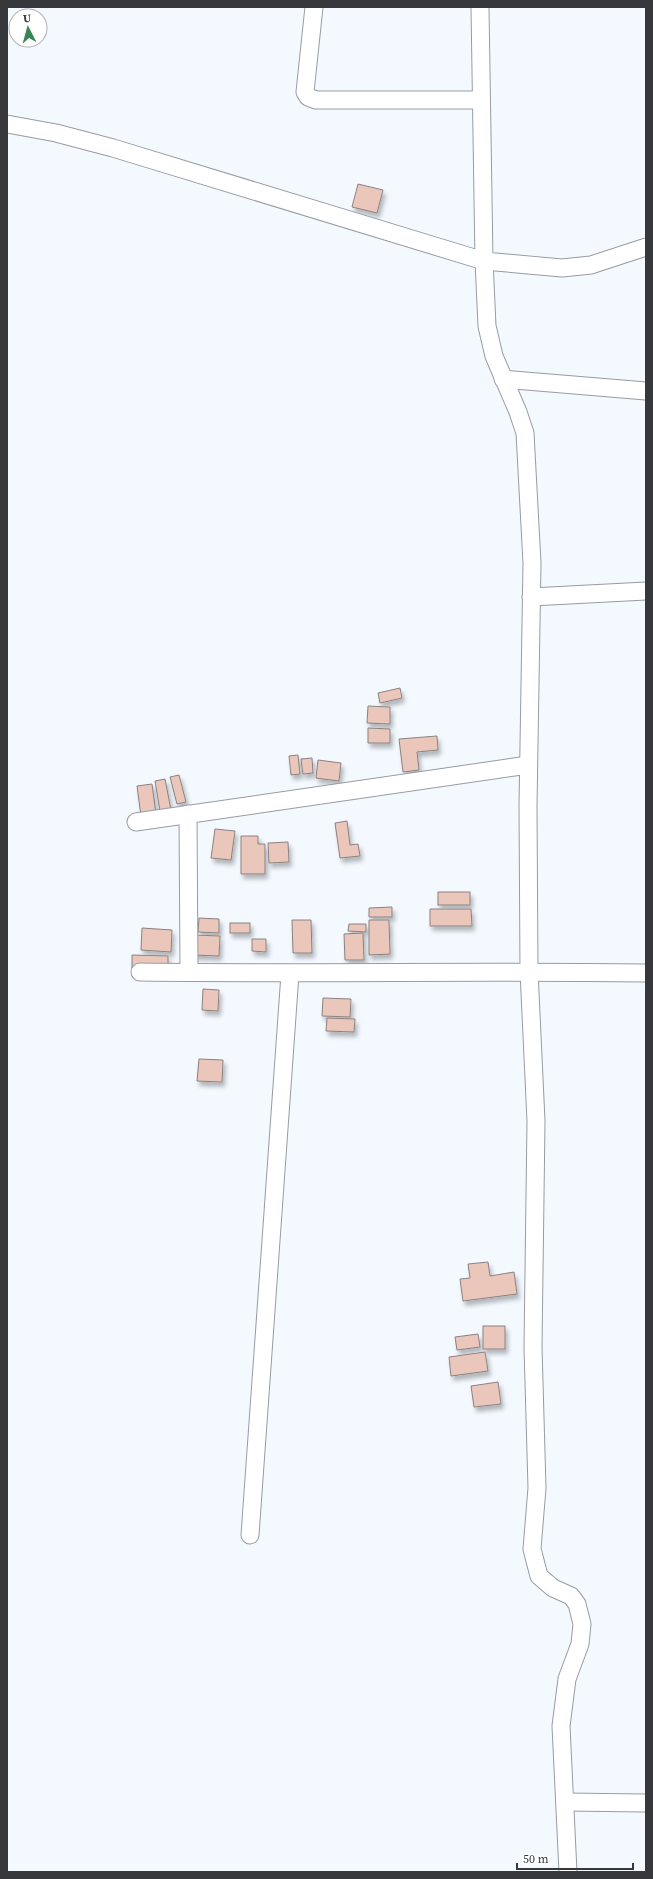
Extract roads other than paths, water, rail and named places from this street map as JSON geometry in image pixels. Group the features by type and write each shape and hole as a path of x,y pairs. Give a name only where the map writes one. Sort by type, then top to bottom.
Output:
{"street":[{"path":"314,7 305,92 308,97 316,100 481,100"},
{"path":"477,7 480,7 484,261 487,326 494,356 518,412 525,433 532,563 528,765 529,971 536,1121 534,1347 537,1488 535,1525 532,1539 534,1559 539,1576 553,1588 571,1596 577,1604 582,1624 580,1644 567,1679 561,1726 568,1872"},
{"path":"7,124 56,133 113,148 484,261 562,268 591,265 646,246"},
{"path":"503,379 646,391"},
{"path":"531,597 646,591"},
{"path":"136,822 528,765"},
{"path":"188,814 190,972"},
{"path":"140,972 290,974 529,971 646,973"},
{"path":"250,1535 290,974"},
{"path":"565,1802 646,1803"}]}
